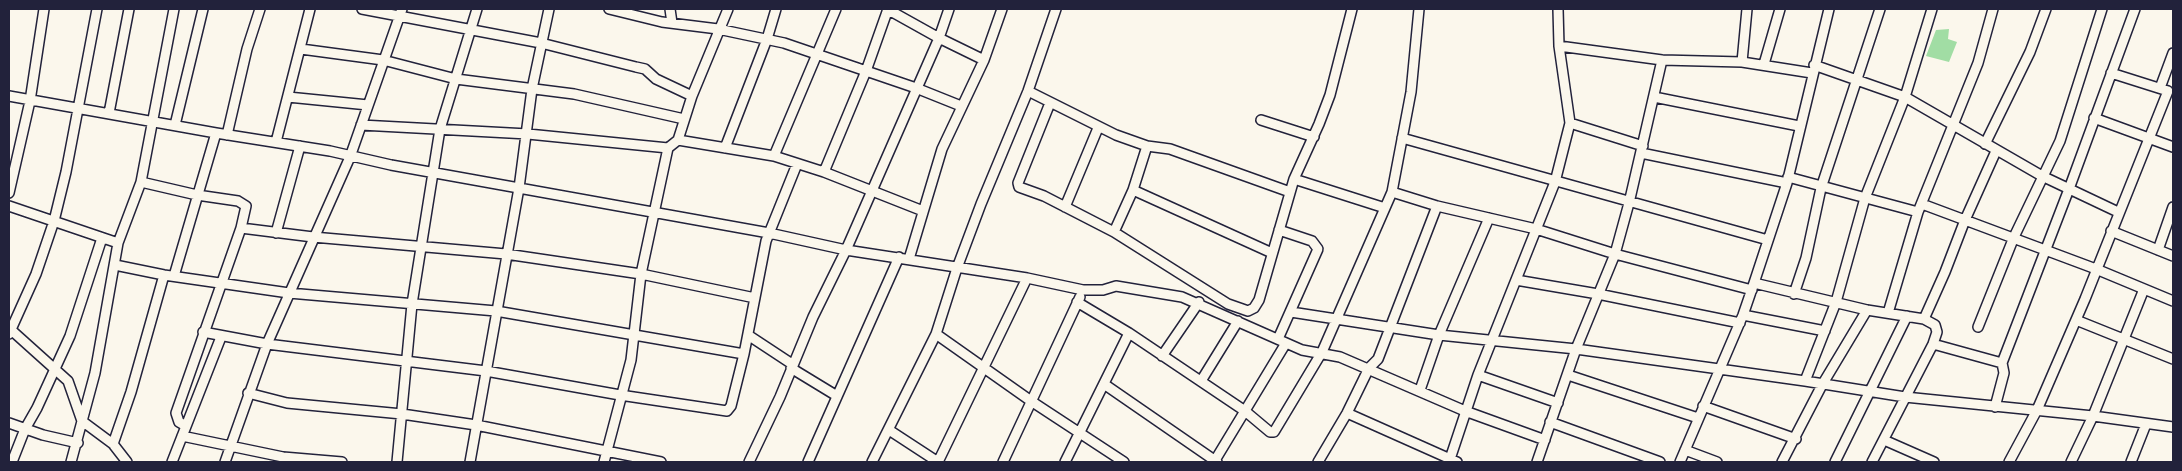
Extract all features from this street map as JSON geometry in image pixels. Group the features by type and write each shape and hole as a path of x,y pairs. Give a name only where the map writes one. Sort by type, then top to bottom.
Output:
{"street":[{"path":"9,193 10,179 30,101 44,9"},
{"path":"97,9 79,107 54,221 36,274 9,331 68,382 72,388 82,421 113,444 127,462"},
{"path":"109,112 129,9"},
{"path":"71,462 78,443 95,373 116,265 118,243 141,182 174,9"},
{"path":"175,125 203,9"},
{"path":"227,135 247,49 260,9"},
{"path":"276,142 310,9"},
{"path":"362,9 401,12 471,29 542,43 645,70 656,79 692,96"},
{"path":"398,462 412,304 423,246 440,129 478,9"},
{"path":"470,462 528,134 532,89 549,9"},
{"path":"609,9 672,23 718,29 767,39 818,54 916,88 961,106"},
{"path":"670,9 672,23"},
{"path":"604,462 620,395 631,360 642,274 668,148 678,140 692,96 718,29 728,9"},
{"path":"725,148 767,39 776,9"},
{"path":"774,156 836,9"},
{"path":"824,172 866,71 888,9 939,38 984,60"},
{"path":"749,462 846,250 939,38 949,9"},
{"path":"909,259 942,150 984,60 1002,9"},
{"path":"872,462 936,334 957,268 981,204 1028,91 1056,9"},
{"path":"1050,103 1018,184 1019,187 1114,232 1228,304 1248,311 1254,308 1259,300 1294,179 1314,137 1330,95 1352,9"},
{"path":"1078,302 1129,333 1245,411 1270,432 1274,432 1322,352 1392,192 1410,92 1419,9"},
{"path":"1347,413 1452,461 1465,410 1555,182 1570,122 1560,46 1558,9"},
{"path":"1742,62 1747,9"},
{"path":"1764,64 1780,9"},
{"path":"1680,462 1742,319 1753,287 1787,180 1829,9"},
{"path":"1794,294 1806,258 1821,188 1880,9"},
{"path":"1805,380 1836,302 1865,198 1905,97 1932,9"},
{"path":"1888,313 1920,208 1978,63 1994,9"},
{"path":"1985,144 2030,52 2046,9"},
{"path":"1978,326 2014,237 2042,176 2053,160 2102,9"},
{"path":"1995,407 2004,373 2002,363 2069,190 2135,9"},
{"path":"225,462 267,344 350,157 401,12"},
{"path":"1560,46 1662,60 1742,62 1813,69 1858,80 1905,97 1954,123 1996,151 2042,176 2118,212"},
{"path":"301,50 383,60 456,79 583,96 684,119"},
{"path":"2009,462 2037,410 2076,320 2149,138 2167,91 2173,53"},
{"path":"1537,462 1576,349 1615,254 1629,203 1662,60"},
{"path":"2111,74 2167,91"},
{"path":"1028,91 1098,128 1147,146 1170,149 1290,192"},
{"path":"9,96 30,101 109,112 216,134 300,146 350,157 769,233 846,250 1026,278 1083,290 1103,290 1116,286 1182,296 1302,350 1322,352 1369,368 1465,410 1545,440"},
{"path":"1654,97 1799,126"},
{"path":"288,98 368,105"},
{"path":"2094,118 2173,148"},
{"path":"1261,120 1314,137"},
{"path":"1570,122 1642,149 1865,198 1920,208 1965,220 2045,249 2173,301"},
{"path":"361,125 528,134 668,148"},
{"path":"1064,207 1098,128"},
{"path":"174,276 216,134"},
{"path":"1402,138 1629,203 1768,240"},
{"path":"678,140 774,156 824,172 923,211"},
{"path":"276,233 300,146"},
{"path":"1114,232 1133,190 1147,146"},
{"path":"1924,319 1996,151"},
{"path":"204,332 267,344 486,371 620,395 727,411 731,406 744,354 769,233 797,164"},
{"path":"1294,179 1385,208"},
{"path":"141,182 197,195 242,202 246,211 176,413 179,422 186,426"},
{"path":"1133,190 1272,253"},
{"path":"1392,192 1437,206 1536,229 1615,254 1753,287 1924,319 1936,325 1937,332 1933,344 1872,462"},
{"path":"9,206 118,243"},
{"path":"1320,462 1369,368 1378,359 1437,206"},
{"path":"2158,250 2173,208"},
{"path":"1420,390 1438,335 1489,218"},
{"path":"241,228 313,237 506,254 642,274 755,298"},
{"path":"1104,384 1215,462 1245,411 1282,341 1291,312 1318,249 1312,241 1279,230"},
{"path":"2111,231 2173,256"},
{"path":"12,462 25,429 70,336 102,238"},
{"path":"808,462 899,257"},
{"path":"116,265 164,275 289,293 496,311 744,354"},
{"path":"113,444 131,392 164,275"},
{"path":"889,430 938,462 1026,278"},
{"path":"1516,280 1742,319 1825,331"},
{"path":"2071,462 2093,416 2144,289"},
{"path":"1003,462 1083,290"},
{"path":"1162,356 1198,302"},
{"path":"1782,462 1796,439 1822,385 1868,310"},
{"path":"1291,312 1438,335 1576,349 1805,380 1822,385 1905,397 2093,416 2173,428"},
{"path":"1835,462 1907,316"},
{"path":"2076,320 2125,338 2173,359"},
{"path":"1201,381 1238,321"},
{"path":"1065,462 1129,333"},
{"path":"936,334 1031,401 1124,462"},
{"path":"748,335 837,396"},
{"path":"172,462 221,336"},
{"path":"1933,344 2002,363"},
{"path":"1478,375 1558,403"},
{"path":"1568,375 1698,418"},
{"path":"248,394 287,403 402,414 476,425 661,462"},
{"path":"1703,406 1796,439"},
{"path":"1550,422 1660,462"},
{"path":"9,423 78,443"},
{"path":"2131,462 2146,424"},
{"path":"182,436 282,459 342,462"},
{"path":"1884,440 1934,462"},
{"path":"1685,450 1717,462"}],"green space":[{"path":"1949,29 1948,39 1957,42 1949,62 1926,56 1936,30"}]}
